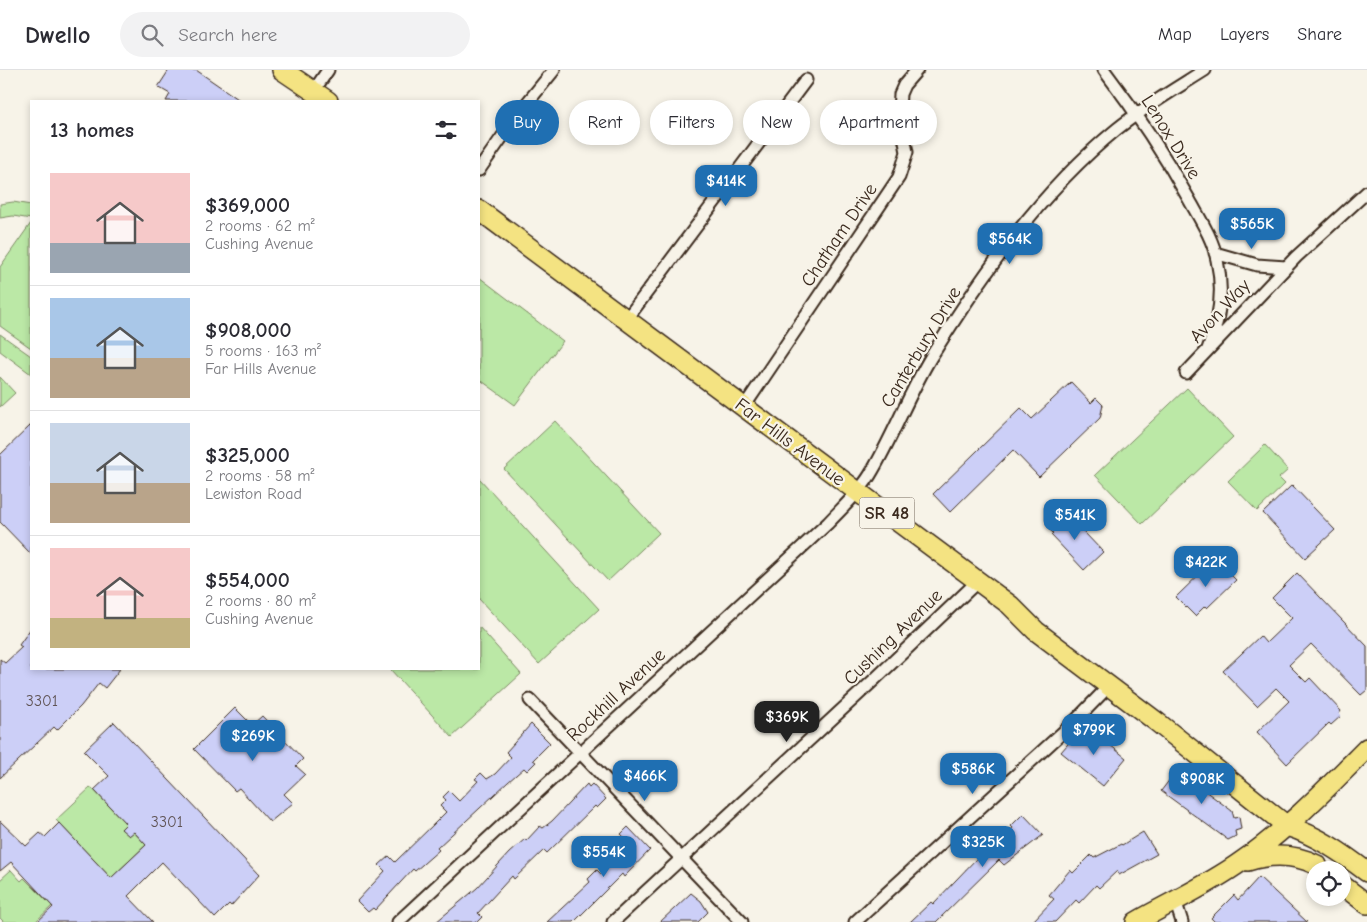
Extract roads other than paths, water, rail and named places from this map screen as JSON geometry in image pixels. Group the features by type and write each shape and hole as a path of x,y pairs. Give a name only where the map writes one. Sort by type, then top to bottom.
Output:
{"main road":[{"path":"282,70 321,96"},
{"name":"Far Hills Avenue","path":"480,211 1010,605 1036,631 1259,801 1287,826 1306,832 1335,848 1367,872"},
{"path":"1136,922 1240,863 1287,826 1367,748"},
{"name":"Far Hills Avenue","path":"1287,826 1293,844 1312,861"},
{"path":"1240,863 1275,855 1308,861"},
{"path":"1351,892 1367,904"}],"street":[{"path":"321,96 328,70"},
{"path":"480,169 554,70"},
{"name":"Chatham Drive","path":"744,407 899,177 906,152 900,112 900,94 904,85 917,70"},
{"name":"Lenox Drive","path":"1104,70 1138,114 1192,204 1215,253 1220,276 1220,302 1215,332 1208,349"},
{"name":"Canterbury Drive","path":"858,492 870,475 922,373 982,281 1040,204 1083,159 1138,114 1205,70"},
{"path":"626,320 806,80"},
{"name":"Avon Way","path":"1186,373 1286,266 1367,192"},
{"path":"1215,253 1257,265 1286,266"},
{"name":"Rockhill Avenue","path":"398,922 828,523 858,492"},
{"name":"Cushing Avenue","path":"613,922 978,581"},
{"path":"855,922 1073,723 1109,686"},
{"path":"530,700 742,922"},
{"path":"1175,900 1182,922"}]}
